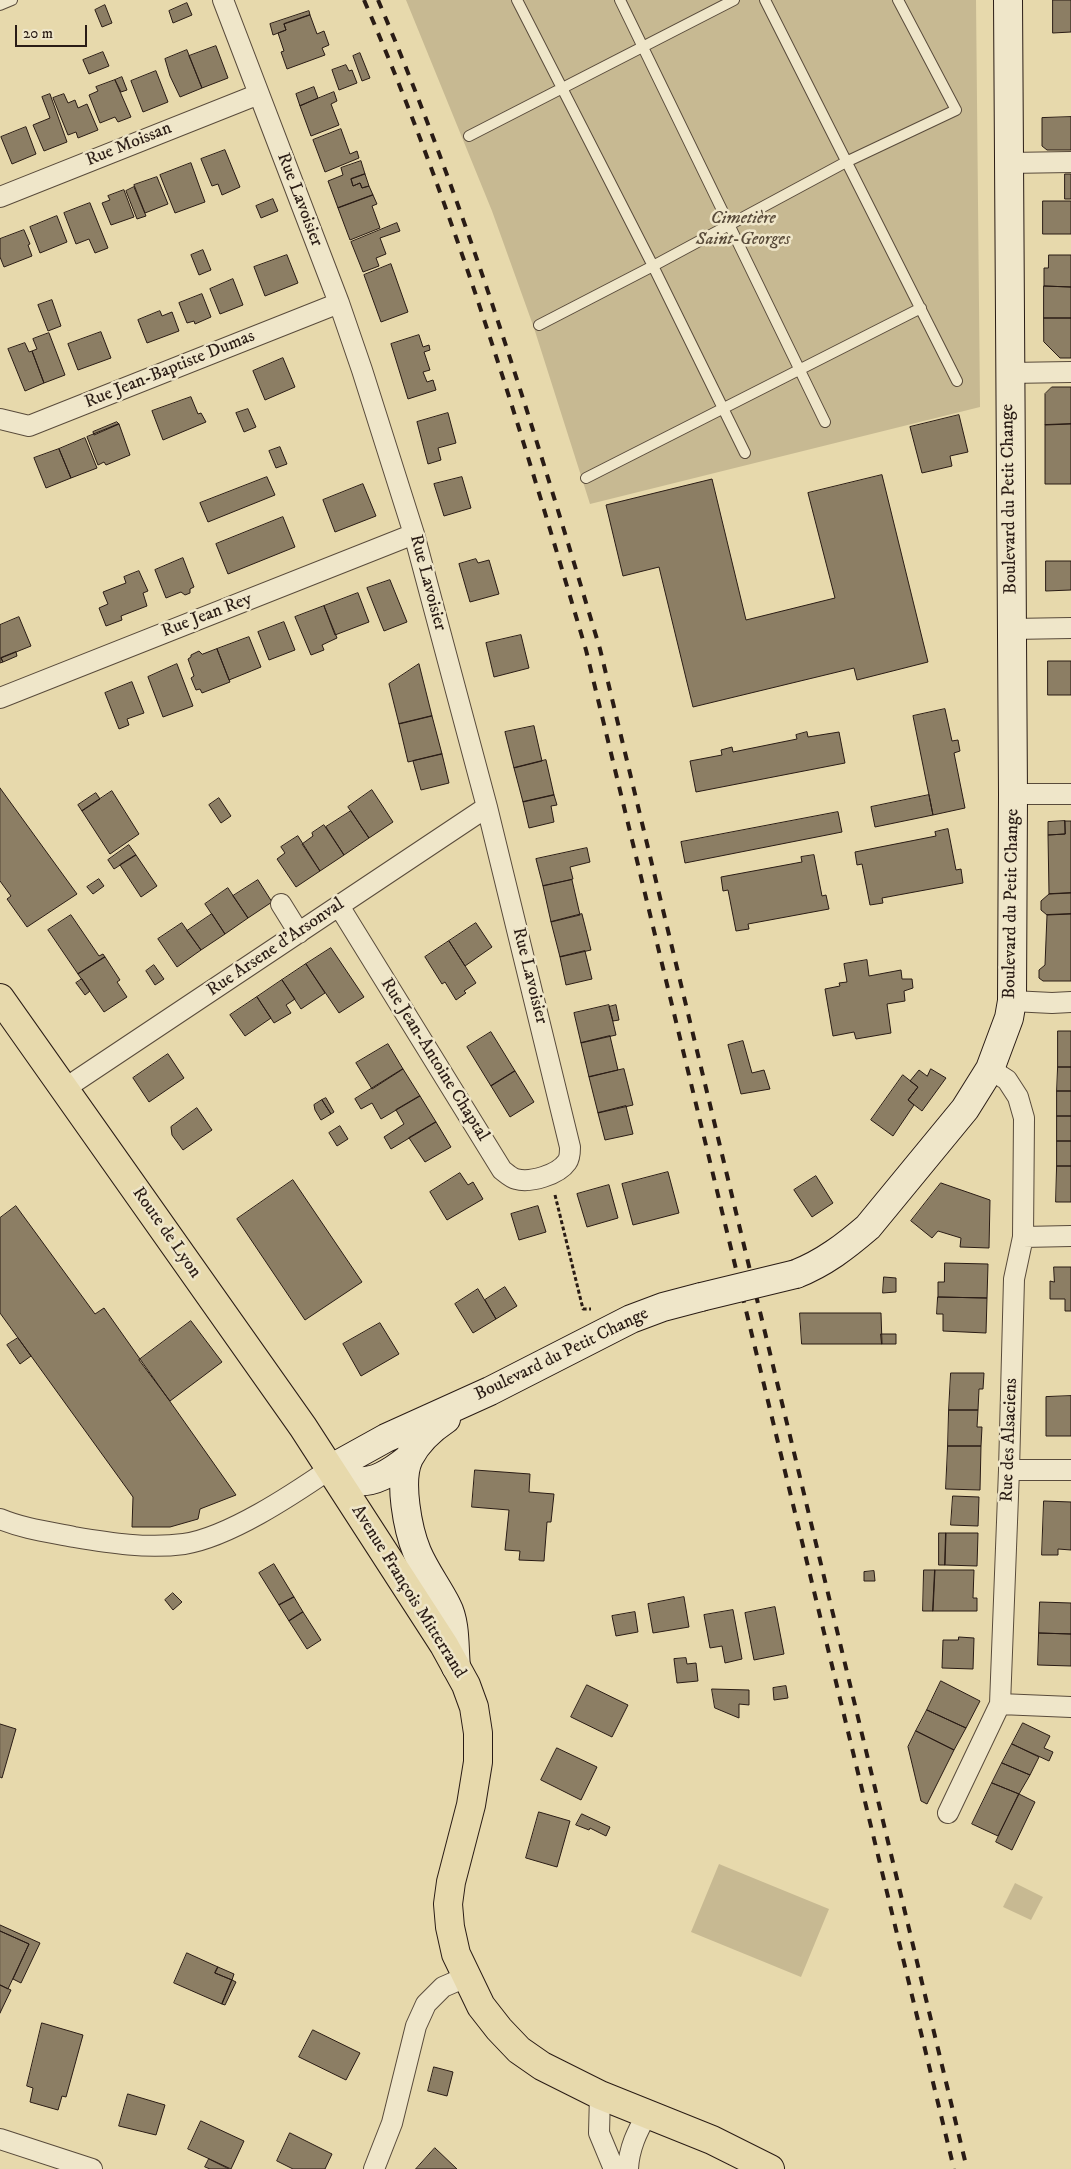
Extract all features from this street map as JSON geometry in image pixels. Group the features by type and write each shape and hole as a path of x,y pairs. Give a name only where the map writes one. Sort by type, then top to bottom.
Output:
{"main road":[{"name":"Boulevard du Petit Change","path":"330,1469 386,1438 490,1391 631,1319 663,1307 796,1274 818,1265 851,1242 868,1227 965,1109 990,1069 1009,1018 1012,1001 1013,794 1008,0"},
{"name":"Route de Lyon","path":"0,998 330,1469"},
{"path":"330,1469 351,1480 363,1482 393,1471 408,1460 419,1442 435,1426 490,1391"},
{"path":"408,1460 404,1494 406,1515 417,1552 434,1586 448,1606 451,1616 456,1667"},
{"name":"Avenue François Mitterrand","path":"330,1469 444,1645 466,1684 474,1707 478,1733 478,1762 471,1805 451,1882 448,1904 450,1927 456,1954 481,2006 519,2050 542,2066 600,2094 712,2140 770,2169"}],"street":[{"name":"Rue Lavoisier","path":"223,0 339,303 414,534 487,807 570,1146 568,1160 561,1168 550,1174"},
{"name":"Rue Moissan","path":"0,197 259,94"},
{"path":"1008,163 1071,162"},
{"name":"Rue Jean-Baptiste Dumas","path":"0,420 29,426 339,303"},
{"path":"1009,373 1071,372"},
{"name":"Rue Jean Rey","path":"0,698 414,534"},
{"path":"1011,628 1071,628"},
{"path":"1013,794 1071,794"},
{"name":"Rue Arsene d'Arsonval","path":"64,1089 487,807"},
{"path":"281,904 299,933"},
{"name":"Rue Jean-Antoine Chaptal","path":"339,906 502,1170 514,1179 524,1180 550,1174"},
{"path":"1012,1001 1071,1002"},
{"name":"Rue des Alsaciens","path":"948,1813 1000,1704 1010,1470 1014,1280 1023,1237 1024,1118 1018,1097 1007,1080 990,1069"},
{"path":"1023,1237 1071,1236"},
{"path":"0,1519 16,1526 115,1544 154,1546 185,1544 215,1535 250,1518 306,1486 330,1469"},
{"path":"1010,1470 1071,1470"},
{"path":"1000,1704 1071,1707"},
{"path":"374,2169 392,2123 416,2026 426,2004 443,1987 466,1977"},
{"path":"600,2094 599,2133 614,2169"},
{"path":"628,2169 628,2155 647,2114"},
{"path":"0,2140 92,2169"}],"lane":[{"path":"0,5 12,0"},
{"path":"517,0 653,266 745,453"},
{"path":"620,0 825,422"},
{"path":"469,136 562,90 734,0"},
{"path":"765,0 957,381"},
{"path":"539,324 653,266 846,162 956,110 898,0"},
{"path":"586,478 723,409 799,368 921,308"}],"path":[{"path":"550,1174 583,1310 600,1308"}],"green space":[{"name":"Cimetière Saint-Georges","path":"406,0 976,0 980,407 590,504 534,328 492,211"},
{"path":"719,1864 829,1909 801,1977 691,1932"},
{"path":"1015,1883 1043,1897 1031,1920 1003,1907"}],"building":[{"path":"1053,0 1071,0 1071,32 1053,33"},
{"path":"187,3 192,15 173,23 169,11"},
{"path":"105,5 112,23 102,27 95,10"},
{"path":"309,11 310,15 284,24 286,30 273,35 270,24"},
{"path":"310,15 317,34 324,31 329,45 322,48 325,55 287,69 281,52 284,51 278,33 286,30 284,24"},
{"path":"216,46 228,78 202,88 189,56"},
{"path":"187,50 202,88 180,97 170,76 165,59"},
{"path":"103,52 109,66 89,74 83,60"},
{"path":"360,53 370,78 362,81 353,56"},
{"path":"346,65 349,71 352,70 357,83 339,90 332,70"},
{"path":"156,71 168,102 143,112 131,81"},
{"path":"122,77 127,90 121,92 115,80"},
{"path":"115,80 131,117 118,122 115,117 100,123 89,95 98,91 96,87"},
{"path":"314,87 318,98 300,106 296,94"},
{"path":"334,92 337,101 331,104 339,125 311,136 300,106"},
{"path":"50,94 67,142 44,151 33,125 50,118 42,97"},
{"path":"64,94 68,103 75,100 78,108 87,104 98,130 78,138 76,132 68,135 53,98"},
{"path":"1071,117 1071,150 1047,150 1042,146 1042,118"},
{"path":"26,127 36,154 12,164 1,137"},
{"path":"341,129 350,154 357,151 359,158 325,172 313,140"},
{"path":"225,150 240,187 222,195 218,184 212,186 201,159"},
{"path":"361,161 365,174 351,179 353,186 360,183 362,188 369,186 373,195 338,208 328,181 343,175 341,168"},
{"path":"191,163 205,202 175,213 160,175"},
{"path":"365,174 369,186 362,188 360,183 353,186 351,179"},
{"path":"1065,174 1071,174 1071,199 1065,199"},
{"path":"157,177 168,204 145,213 134,185"},
{"path":"134,187 146,216 137,219 126,191"},
{"path":"124,190 134,217 111,225 102,203 110,200 108,196"},
{"path":"373,195 377,204 372,206 380,228 350,240 338,208"},
{"path":"273,199 278,211 261,218 256,206"},
{"path":"1043,201 1071,201 1071,234 1043,234"},
{"path":"90,203 108,248 95,253 89,239 76,244 64,213"},
{"path":"57,216 67,242 40,253 30,227"},
{"path":"397,223 400,231 380,238 386,254 376,258 379,266 363,272 351,242"},
{"path":"24,230 30,244 28,245 32,256 4,267 0,257 0,239"},
{"path":"203,250 211,270 199,275 191,255"},
{"path":"287,255 298,283 265,296 254,267"},
{"path":"1049,255 1071,255 1071,287 1044,286 1044,268 1048,268"},
{"path":"391,264 408,312 381,322 364,275"},
{"path":"233,279 243,305 220,314 210,289"},
{"path":"1044,286 1071,287 1071,318 1044,318"},
{"path":"202,294 211,317 195,324 194,321 187,323 179,303"},
{"path":"52,300 61,326 48,331 38,305"},
{"path":"160,311 162,316 172,312 179,331 147,343 138,320"},
{"path":"1044,318 1071,318 1071,358 1060,358 1044,342"},
{"path":"101,332 111,358 78,370 68,344"},
{"path":"49,333 65,375 44,383 32,351 37,349 33,339"},
{"path":"419,335 423,347 429,345 430,350 424,352 430,370 423,372 427,382 433,380 436,390 408,399 391,344"},
{"path":"25,343 29,352 32,351 44,383 25,391 8,349"},
{"path":"283,358 295,387 265,400 253,371"},
{"path":"1052,387 1071,387 1071,424 1045,425 1045,394"},
{"path":"191,397 198,414 201,413 206,422 163,440 152,411"},
{"path":"248,409 256,427 244,432 236,413"},
{"path":"448,413 456,443 438,448 441,460 428,464 417,422"},
{"path":"959,415 968,452 950,456 952,466 922,473 910,427"},
{"path":"117,422 119,424 94,435 93,432"},
{"path":"119,424 130,455 106,465 104,462 98,465 87,437"},
{"path":"1071,424 1071,484 1045,484 1045,425"},
{"path":"85,438 97,468 71,478 59,449"},
{"path":"280,447 287,464 276,468 269,451"},
{"path":"59,449 71,478 46,488 34,458"},
{"path":"882,475 928,662 857,680 854,668 693,707 659,567 623,576 606,505 712,479 746,620 835,598 808,493"},
{"path":"267,477 275,495 208,522 200,503"},
{"path":"462,477 471,508 444,516 434,484"},
{"path":"363,484 376,516 335,532 323,500"},
{"path":"283,517 295,547 228,574 216,544"},
{"path":"183,558 194,587 190,589 190,593 185,595 181,592 166,598 155,570"},
{"path":"476,559 478,563 489,560 499,594 470,602 459,564"},
{"path":"1046,561 1071,561 1071,590 1046,591"},
{"path":"139,571 148,591 143,593 147,606 121,616 122,620 106,626 99,608 108,604 103,592 126,583 124,577"},
{"path":"390,580 407,622 384,631 367,588"},
{"path":"358,593 369,622 335,635 324,606"},
{"path":"324,606 337,638 322,645 324,650 311,655 295,617"},
{"path":"19,617 31,646 1,658 3,662 0,663 0,625"},
{"path":"284,622 295,650 269,660 258,632"},
{"path":"521,635 529,668 494,677 486,643"},
{"path":"249,637 261,667 229,680 217,649"},
{"path":"217,649 230,682 202,693 200,689 196,690 191,678 194,676 188,659 199,651 202,654"},
{"path":"16,652 17,656 3,662 1,658"},
{"path":"1048,661 1071,661 1071,695 1048,695"},
{"path":"177,664 193,706 163,717 148,677"},
{"path":"419,664 432,716 399,724 389,684"},
{"path":"132,682 144,713 127,719 129,725 119,729 105,693"},
{"path":"945,709 952,741 958,740 960,751 954,753 965,808 933,815 913,716"},
{"path":"432,716 442,754 408,762 399,724"},
{"path":"534,726 542,761 514,768 505,732"},
{"path":"807,732 808,737 839,732 845,763 696,792 690,761 722,755 721,750 732,747 733,752 797,739 796,735"},
{"path":"442,754 449,783 421,790 413,761"},
{"path":"546,760 554,795 523,802 514,768"},
{"path":"0,788 77,894 27,927 7,899 11,896 0,881"},
{"path":"372,790 393,822 369,838 348,807"},
{"path":"112,791 139,834 110,854 82,811"},
{"path":"96,793 100,799 82,811 78,805"},
{"path":"554,795 557,805 551,806 554,822 529,828 523,802"},
{"path":"929,795 933,815 875,827 871,807"},
{"path":"219,798 231,816 221,823 209,805"},
{"path":"351,811 369,838 344,855 326,827"},
{"path":"838,812 842,832 685,863 681,842"},
{"path":"1065,821 1065,834 1048,835 1048,822"},
{"path":"1065,821 1071,821 1071,893 1049,894 1048,835 1065,834"},
{"path":"324,825 344,855 320,871 302,844 313,836 312,833"},
{"path":"948,829 956,870 961,869 963,883 882,898 883,903 870,905 862,864 857,865 855,852 936,836 935,832"},
{"path":"298,836 320,871 296,887 277,859 285,853 281,847"},
{"path":"129,845 136,855 114,869 108,860"},
{"path":"587,848 590,862 570,867 573,879 543,886 536,859"},
{"path":"136,855 157,886 141,897 120,865"},
{"path":"814,855 822,896 826,895 829,909 748,924 749,929 736,931 728,890 723,891 721,877 802,862 801,857"},
{"path":"99,879 104,886 93,894 87,887"},
{"path":"258,880 272,902 248,918 233,896"},
{"path":"572,880 580,915 551,922 543,886"},
{"path":"228,888 248,918 225,934 205,904"},
{"path":"1071,893 1071,914 1047,915 1041,910 1041,901 1049,894"},
{"path":"212,914 225,934 201,950 187,931"},
{"path":"582,914 591,950 560,957 551,922"},
{"path":"1071,914 1071,981 1043,981 1039,978 1039,970 1045,965 1047,915"},
{"path":"71,915 99,956 103,954 105,957 78,974 48,930"},
{"path":"182,923 201,950 177,967 158,939"},
{"path":"476,923 492,947 465,966 449,941"},
{"path":"449,941 476,983 464,991 466,993 456,1000 445,982 442,984 425,957"},
{"path":"331,948 364,997 339,1013 306,964"},
{"path":"585,951 592,979 566,985 560,957"},
{"path":"105,957 120,980 117,982 127,997 104,1012 78,974"},
{"path":"867,960 869,976 901,970 902,979 912,979 913,988 904,991 905,1001 887,1004 891,1033 856,1039 854,1032 833,1036 825,989 840,986 839,983 847,982 844,964"},
{"path":"306,964 325,993 301,1009 282,980"},
{"path":"154,965 164,979 155,985 146,971"},
{"path":"82,979 90,991 85,995 76,983"},
{"path":"282,980 295,999 286,1005 291,1013 274,1023 257,997"},
{"path":"257,997 271,1018 245,1036 230,1015"},
{"path":"609,1005 616,1035 581,1043 574,1013"},
{"path":"616,1005 619,1020 613,1021 609,1007"},
{"path":"1058,1031 1071,1031 1071,1067 1058,1067"},
{"path":"491,1032 515,1071 491,1086 467,1047"},
{"path":"610,1036 618,1070 589,1077 581,1043"},
{"path":"743,1041 752,1073 764,1070 770,1089 741,1094 728,1045"},
{"path":"388,1044 403,1069 372,1089 356,1063"},
{"path":"168,1054 184,1078 149,1102 133,1078"},
{"path":"1058,1067 1071,1067 1071,1091 1057,1091"},
{"path":"403,1069 420,1096 381,1119 372,1103 361,1109 355,1099"},
{"path":"624,1069 633,1105 598,1113 589,1077"},
{"path":"931,1069 946,1078 922,1111 908,1100 918,1087 910,1081 919,1070 927,1076"},
{"path":"515,1071 534,1102 510,1117 491,1086"},
{"path":"903,1075 918,1087 908,1100 914,1105 893,1136 871,1120"},
{"path":"1057,1091 1071,1091 1071,1116 1057,1116"},
{"path":"420,1096 436,1122 391,1149 384,1137 404,1124 396,1110"},
{"path":"326,1098 334,1112 331,1114 322,1100"},
{"path":"322,1100 331,1114 321,1120 314,1105"},
{"path":"626,1106 633,1134 605,1140 598,1113"},
{"path":"197,1108 212,1130 183,1150 172,1135 171,1127"},
{"path":"1057,1116 1071,1116 1071,1141 1057,1141"},
{"path":"436,1122 451,1147 425,1162 409,1138"},
{"path":"340,1126 348,1139 337,1146 329,1133"},
{"path":"1057,1141 1071,1141 1071,1166 1057,1166"},
{"path":"1057,1166 1071,1166 1071,1202 1056,1202"},
{"path":"668,1172 679,1213 633,1225 622,1184"},
{"path":"460,1173 468,1185 473,1182 483,1199 447,1220 430,1192"},
{"path":"816,1176 833,1203 812,1217 794,1190"},
{"path":"293,1180 362,1282 305,1320 237,1219"},
{"path":"941,1183 990,1200 989,1248 960,1247 961,1238 938,1231 932,1238 911,1221"},
{"path":"609,1185 618,1218 587,1227 577,1194"},
{"path":"16,1206 95,1314 104,1308 236,1495 200,1509 198,1519 170,1527 132,1527 133,1497 0,1313 0,1218"},
{"path":"538,1206 546,1232 519,1240 511,1214"},
{"path":"945,1263 988,1264 987,1298 938,1297 938,1282 944,1282"},
{"path":"1054,1267 1071,1267 1071,1311 1065,1311 1065,1299 1050,1299 1050,1281 1054,1282"},
{"path":"884,1277 896,1278 896,1292 883,1293"},
{"path":"505,1287 517,1306 496,1319 485,1300"},
{"path":"478,1289 496,1319 473,1333 455,1304"},
{"path":"938,1297 987,1298 986,1333 943,1331 943,1314 937,1314"},
{"path":"800,1313 881,1313 882,1344 802,1344"},
{"path":"191,1321 222,1362 170,1401 139,1360"},
{"path":"380,1323 399,1354 361,1376 343,1344"},
{"path":"881,1334 896,1334 896,1344 882,1344"},
{"path":"18,1338 31,1356 20,1364 7,1345"},
{"path":"951,1373 984,1373 983,1389 979,1389 978,1410 949,1410"},
{"path":"1071,1396 1071,1436 1046,1436 1046,1397"},
{"path":"949,1410 978,1410 977,1427 982,1427 981,1446 948,1446"},
{"path":"948,1446 981,1446 980,1490 946,1489"},
{"path":"475,1470 530,1474 529,1492 554,1494 551,1522 547,1522 544,1561 519,1560 520,1551 505,1550 509,1510 472,1507"},
{"path":"953,1496 979,1497 978,1526 951,1525"},
{"path":"1044,1501 1071,1502 1071,1550 1058,1549 1058,1555 1042,1555"},
{"path":"939,1533 946,1533 945,1565 939,1565"},
{"path":"946,1533 978,1533 977,1566 945,1565"},
{"path":"274,1564 294,1597 279,1605 259,1573"},
{"path":"924,1570 935,1570 933,1611 923,1611"},
{"path":"935,1570 974,1570 973,1598 977,1598 977,1611 933,1611"},
{"path":"874,1571 875,1581 864,1581 864,1572"},
{"path":"173,1593 182,1602 173,1610 165,1600"},
{"path":"294,1597 303,1612 289,1621 279,1605"},
{"path":"684,1597 689,1627 653,1633 648,1604"},
{"path":"1040,1602 1071,1603 1071,1634 1039,1633"},
{"path":"775,1607 784,1654 754,1660 745,1613"},
{"path":"733,1610 742,1659 725,1663 722,1646 710,1648 704,1615"},
{"path":"303,1612 321,1640 307,1649 289,1621"},
{"path":"635,1612 638,1632 616,1636 612,1616"},
{"path":"1039,1633 1071,1634 1071,1666 1038,1665"},
{"path":"959,1637 974,1638 973,1669 942,1668 943,1640 958,1640"},
{"path":"686,1658 687,1664 696,1663 698,1681 677,1683 674,1659"},
{"path":"941,1681 980,1701 966,1728 927,1710"},
{"path":"587,1685 628,1705 612,1737 571,1717"},
{"path":"786,1686 788,1698 774,1700 773,1688"},
{"path":"712,1689 749,1690 749,1705 739,1704 739,1718 715,1708"},
{"path":"927,1710 966,1728 954,1750 916,1731"},
{"path":"1023,1723 1050,1736 1044,1748 1053,1752 1049,1761 1012,1744"},
{"path":"0,1724 16,1729 2,1778 0,1777"},
{"path":"916,1731 954,1750 927,1804 921,1801 908,1747"},
{"path":"1012,1744 1039,1757 1030,1775 1002,1763"},
{"path":"557,1748 597,1767 581,1800 541,1780"},
{"path":"1002,1763 1030,1775 1019,1794 992,1783"},
{"path":"992,1783 1019,1794 998,1836 972,1824"},
{"path":"1019,1794 1035,1802 1012,1850 996,1842"},
{"path":"539,1812 570,1821 557,1867 526,1858"},
{"path":"582,1814 610,1827 606,1836 590,1828 589,1830 576,1825"},
{"path":"0,1925 40,1943 21,1983 13,1979 29,1944 0,1931"},
{"path":"0,1931 29,1944 8,1989 0,1985"},
{"path":"187,1953 218,1967 215,1973 232,1980 222,2004 174,1983"},
{"path":"218,1967 234,1974 232,1980 215,1973"},
{"path":"232,1980 236,1982 225,2005 222,2004"},
{"path":"0,1985 11,1990 0,2013"},
{"path":"42,2023 83,2035 66,2097 62,2096 58,2110 30,2102 33,2088 27,2086"},
{"path":"313,2030 360,2053 346,2080 299,2057"},
{"path":"434,2067 453,2072 447,2096 428,2091"},
{"path":"128,2094 165,2105 156,2135 119,2126"},
{"path":"201,2121 244,2141 231,2169 188,2149"},
{"path":"290,2133 332,2154 325,2169 293,2169 277,2161"},
{"path":"435,2148 457,2169 416,2169"},
{"path":"209,2159 229,2169 210,2169 205,2167"}],"railway":[{"path":"364,0 397,79 457,240 511,403 586,650 954,2169"},
{"path":"378,0 411,79 470,240 524,403 600,649 967,2169"}]}
